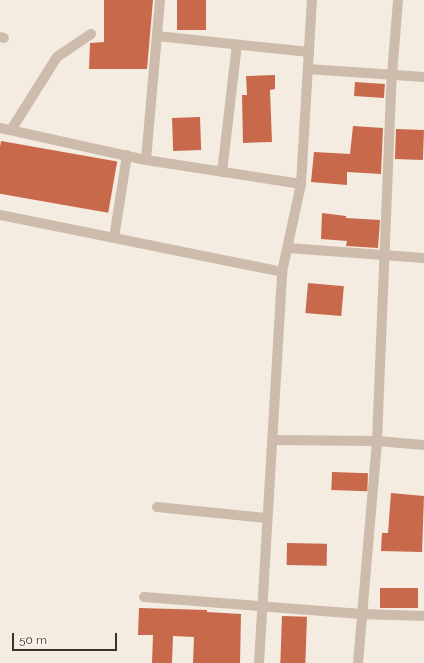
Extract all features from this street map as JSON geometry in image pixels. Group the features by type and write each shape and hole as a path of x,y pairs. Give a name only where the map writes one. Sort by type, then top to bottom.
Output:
{"street":[{"path":"146,160 160,0"},
{"path":"259,663 264,606 266,518 273,440 282,272 301,184 312,0"},
{"path":"358,663 377,441 386,255 392,75 398,0"},
{"path":"11,130 57,57 91,34"},
{"path":"157,36 309,52"},
{"path":"222,172 237,45"},
{"path":"308,69 424,77"},
{"path":"0,128 146,160 301,184"},
{"path":"114,238 127,155"},
{"path":"0,215 282,272"},
{"path":"288,248 424,258"},
{"path":"273,440 377,441 424,445"},
{"path":"157,507 266,518"},
{"path":"144,597 361,614 424,616"}],"building":[{"path":"104,0 153,0 147,69 89,69 90,43 104,42"},
{"path":"177,0 206,0 206,30 177,30"},
{"path":"275,75 275,89 270,90 272,142 243,143 242,95 247,95 246,76"},
{"path":"355,82 385,84 384,98 354,96"},
{"path":"200,117 201,150 173,151 172,118"},
{"path":"353,126 383,128 381,174 347,172 347,185 311,182 314,152 350,154"},
{"path":"396,129 424,130 423,160 395,159"},
{"path":"1,141 117,161 108,213 0,194"},
{"path":"322,213 346,216 346,218 380,220 378,248 346,246 347,241 321,239"},
{"path":"308,283 344,286 341,316 305,313"},
{"path":"332,472 368,473 367,491 331,490"},
{"path":"391,493 424,496 422,552 381,551 382,533 388,533"},
{"path":"287,543 327,544 327,566 287,565"},
{"path":"380,588 418,588 418,608 380,608"},
{"path":"139,608 207,610 207,612 241,614 240,663 193,663 194,637 173,636 172,663 152,663 153,635 138,635"},
{"path":"282,616 307,617 305,663 280,663"}]}
